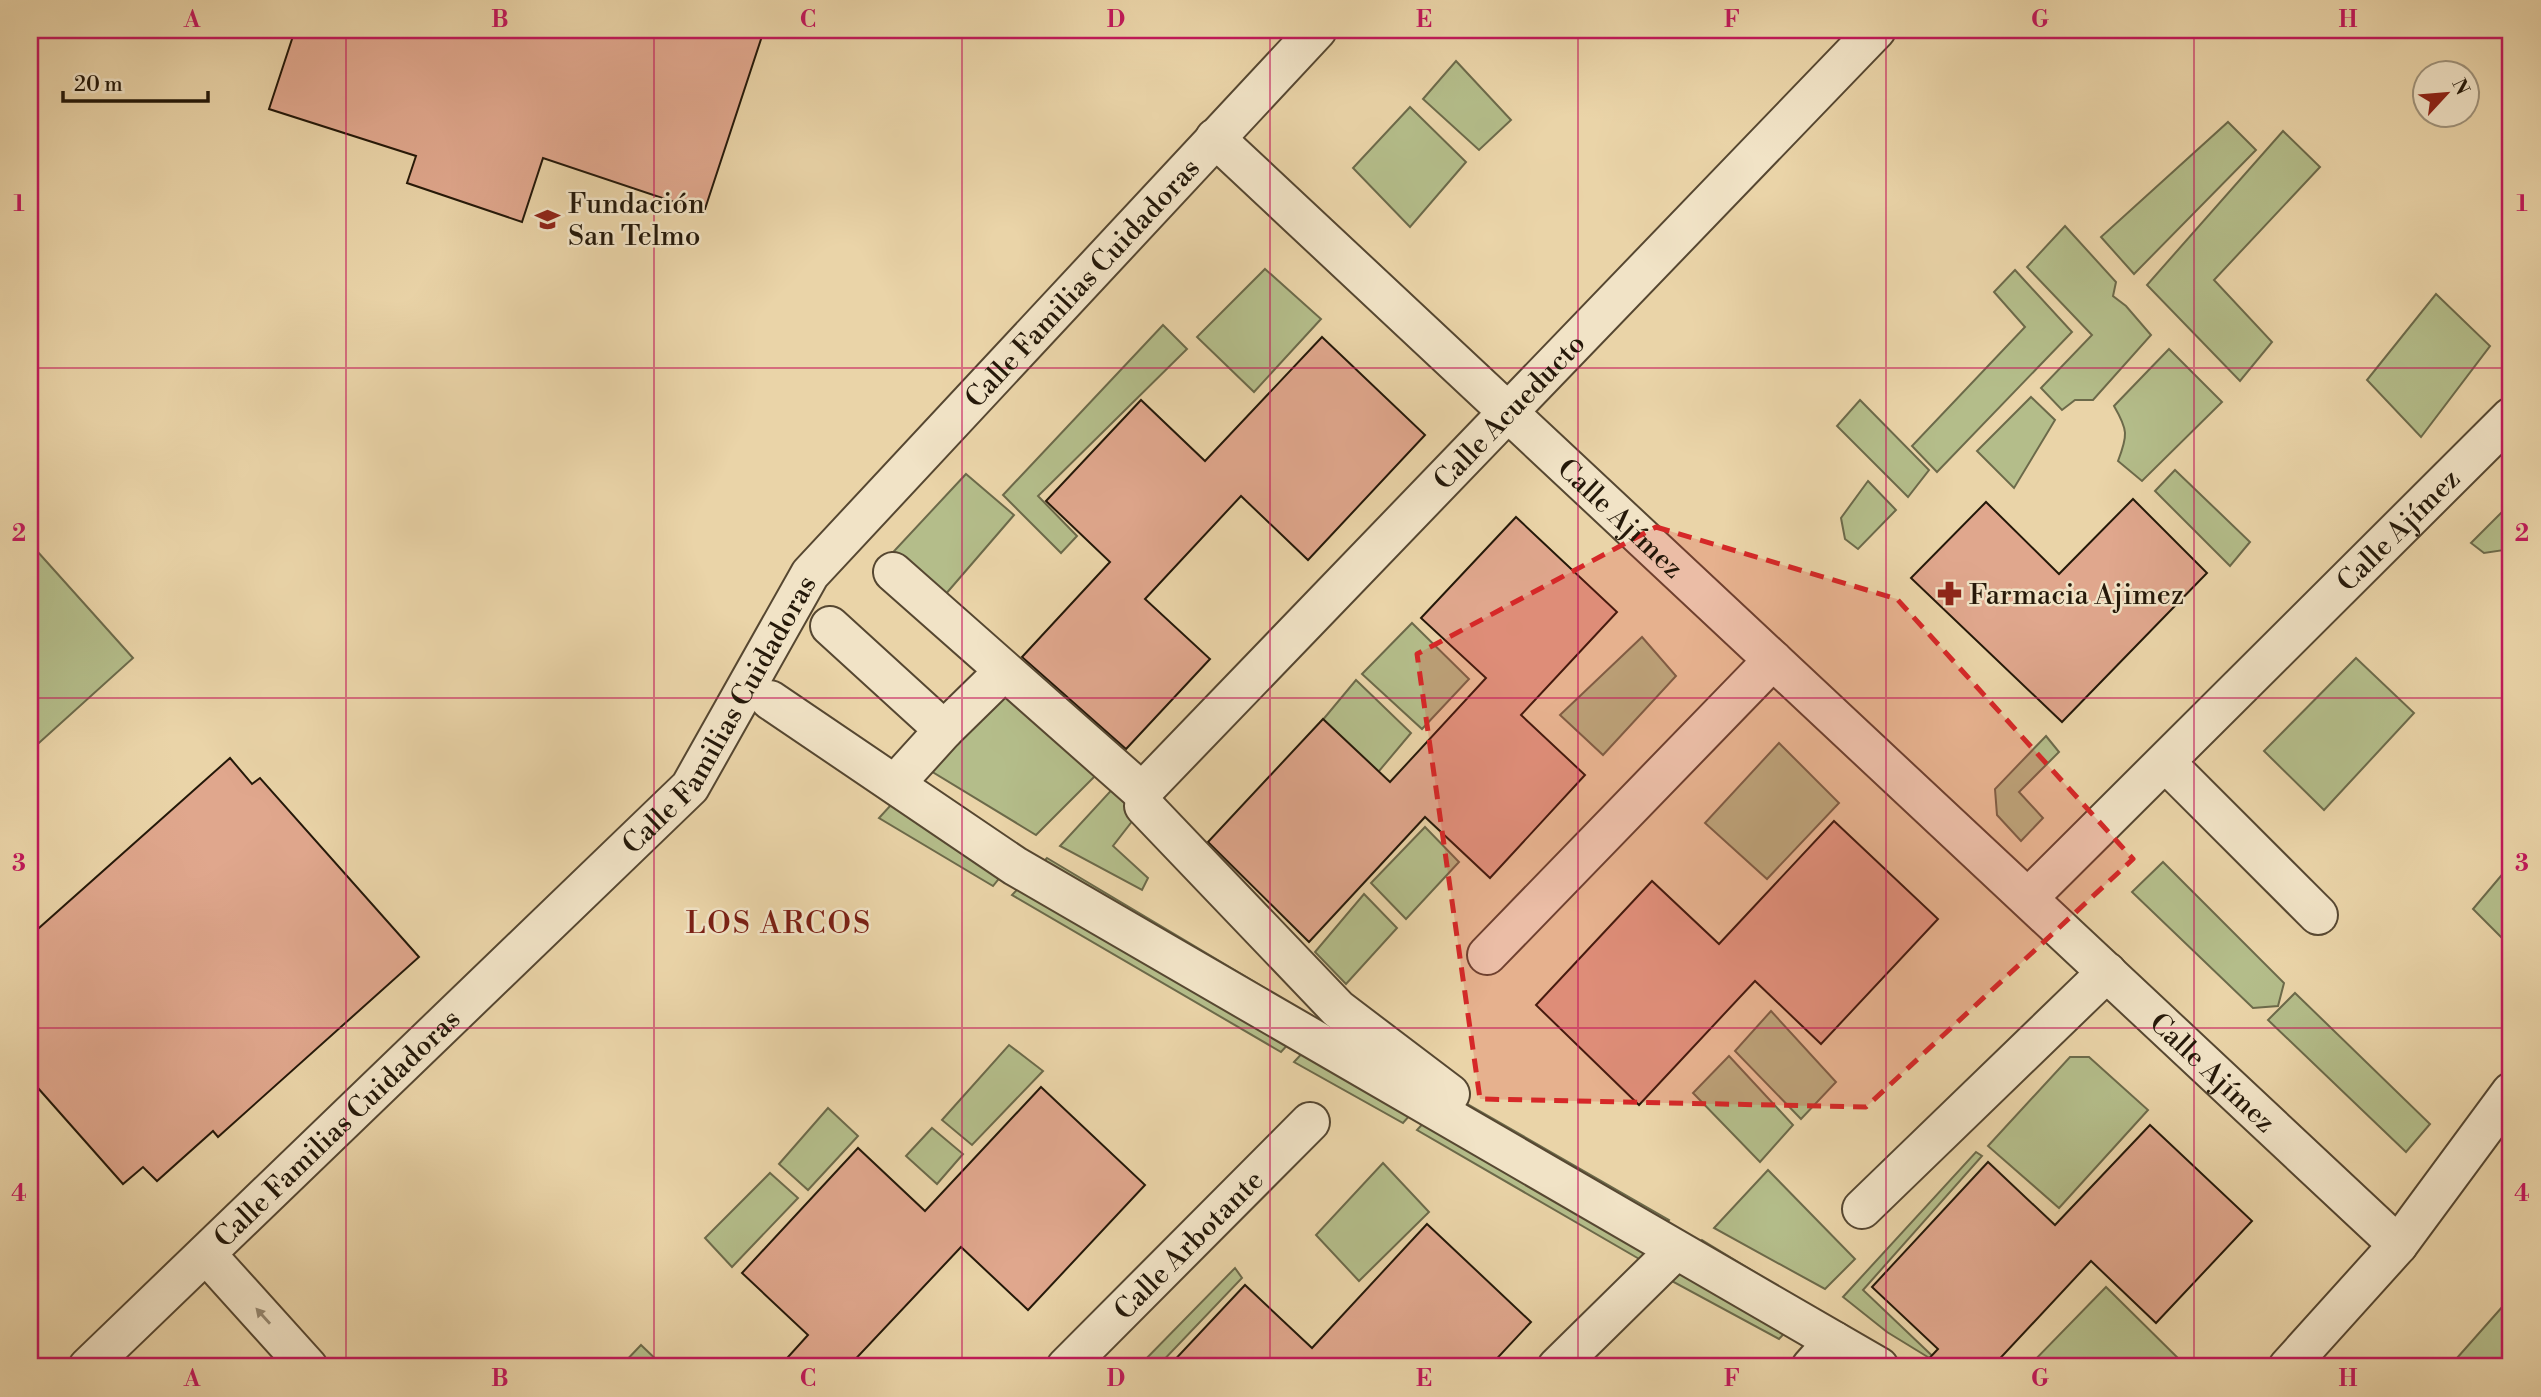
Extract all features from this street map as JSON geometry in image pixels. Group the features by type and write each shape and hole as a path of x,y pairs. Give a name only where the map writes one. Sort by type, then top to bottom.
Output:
{"street":[{"name":"Calle Familias Cuidadoras","path":"88,1367 691,787 810,574 1317,30"},
{"name":"Calle Acueducto","path":"1143,799 1508,412 1877,30"},
{"name":"Calle Ajímez","path":"1215,138 2398,1245"},
{"name":"Calle Ajímez","path":"2028,898 2511,417"},
{"path":"893,572 1143,799 1338,1009 1450,1094 1435,1109"},
{"path":"830,626 944,730"},
{"path":"1487,956 1773,660"},
{"path":"895,784 990,685"},
{"path":"770,700 1015,866 1676,1250 1823,1354 1879,1367"},
{"path":"2166,763 2318,915"},
{"path":"1862,1209 2106,972"},
{"path":"2288,1367 2398,1245 2511,1092"},
{"name":"Calle Arbotante","path":"1066,1367 1310,1122"},
{"path":"1557,1367 1676,1250"},
{"path":"206,1254 308,1367"}],"highlighted area":[{"path":"1656,527 1897,599 2133,859 1866,1107 1480,1099 1417,654"}],"green space":[{"path":"1456,61 1511,120 1479,150 1423,99"},
{"path":"1410,107 1466,162 1410,227 1353,168"},
{"path":"2228,122 2256,150 2134,274 2101,237"},
{"path":"2283,131 2320,167 2214,280 2272,342 2240,381 2147,285"},
{"path":"2065,226 2116,282 2113,296 2126,306 2151,335 2093,400 2075,400 2062,410 2041,388 2092,335 2027,267"},
{"path":"1265,269 1321,319 1254,392 1197,337"},
{"path":"2015,270 2072,332 1937,472 1912,446 2025,327 1994,292"},
{"path":"2436,294 2490,346 2421,437 2367,380"},
{"path":"1163,325 1187,349 1038,496 1077,536 1061,553 1003,495"},
{"path":"2169,349 2222,402 2142,481 2118,461 2125,433 2114,406"},
{"path":"2031,397 2055,420 2014,488 1977,451"},
{"path":"1860,400 1929,470 1908,497 1837,426"},
{"path":"2175,470 2250,542 2230,566 2155,491"},
{"path":"966,474 1014,515 932,610 883,563"},
{"path":"1868,481 1896,510 1858,549 1845,539 1841,518"},
{"path":"2511,503 2511,549 2484,553 2471,543"},
{"path":"37,551 133,658 30,751 30,558"},
{"path":"1412,623 1469,679 1422,729 1362,674"},
{"path":"1642,637 1676,676 1603,755 1560,715"},
{"path":"2356,658 2414,713 2324,810 2264,751"},
{"path":"1010,675 1109,762 1036,835 926,768"},
{"path":"1356,680 1411,733 1374,777 1321,722"},
{"path":"2046,736 2059,752 2019,792 2043,818 2021,841 1997,815 1995,789"},
{"path":"1779,743 1839,803 1767,879 1705,823"},
{"path":"911,783 1001,876 993,886 879,818"},
{"path":"1117,784 1144,806 1113,846 1148,878 1142,890 1060,846"},
{"path":"1425,827 1459,862 1406,919 1371,883"},
{"path":"1047,858 1313,1017 1281,1052 1012,895"},
{"path":"2163,862 2284,983 2278,1006 2253,1008 2132,892"},
{"path":"2511,864 2511,947 2473,909"},
{"path":"1364,894 1397,928 1346,984 1315,952"},
{"path":"2295,993 2430,1124 2406,1152 2268,1020"},
{"path":"1771,1011 1836,1082 1801,1119 1735,1051"},
{"path":"1330,1023 1434,1088 1403,1123 1294,1062"},
{"path":"1009,1045 1043,1071 972,1145 942,1120"},
{"path":"1729,1056 1793,1125 1760,1162 1693,1093"},
{"path":"2070,1057 2089,1057 2148,1110 2059,1208 1988,1146"},
{"path":"1450,1094 1669,1220 1641,1260 1417,1130"},
{"path":"828,1108 858,1136 808,1190 779,1164"},
{"path":"932,1128 963,1154 937,1184 906,1156"},
{"path":"1976,1152 1982,1156 1863,1290 1944,1367 1887,1332 1843,1297"},
{"path":"1383,1163 1429,1212 1359,1281 1316,1235"},
{"path":"1768,1170 1855,1259 1825,1289 1714,1228"},
{"path":"770,1173 798,1198 732,1267 705,1238"},
{"path":"1702,1240 1810,1306 1779,1339 1668,1279"},
{"path":"1235,1268 1242,1278 1157,1367 1138,1367"},
{"path":"2106,1287 2187,1367 2028,1367"},
{"path":"2511,1297 2511,1367 2449,1367"},
{"path":"641,1345 664,1367 620,1367"}],"building":[{"path":"295,30 764,30 704,212 543,158 522,222 407,183 416,156 269,109"},
{"path":"1322,337 1425,435 1308,560 1241,496 1145,599 1210,659 1126,749 1022,657 1110,562 1046,501 1141,400 1205,461"},
{"path":"2133,499 2207,573 2062,722 1911,578 1986,502 2059,574"},
{"path":"1516,517 1617,612 1521,715 1585,775 1490,878 1425,817 1309,942 1208,842 1323,719 1390,782 1486,678 1421,618"},
{"path":"230,758 252,784 260,778 419,957 218,1137 213,1131 157,1181 143,1167 123,1184 30,1079 30,936"},
{"path":"1834,821 1938,919 1821,1044 1755,981 1639,1105 1536,1005 1652,881 1719,944"},
{"path":"1041,1087 1145,1185 1028,1310 961,1247 848,1367 779,1367 808,1335 742,1273 858,1148 925,1211"},
{"path":"2150,1125 2252,1221 2156,1323 2091,1261 1992,1367 1921,1367 1938,1349 1872,1287 1988,1162 2055,1225"},
{"path":"1427,1224 1531,1322 1489,1367 1168,1367 1245,1285 1312,1348"}],"place":[{"name":"Fundación San Telmo","path":"548,219"},
{"name":"Farmacia Ajimez","path":"1949,594"}],"district":[{"name":"LOS ARCOS","path":"779,923"}]}
